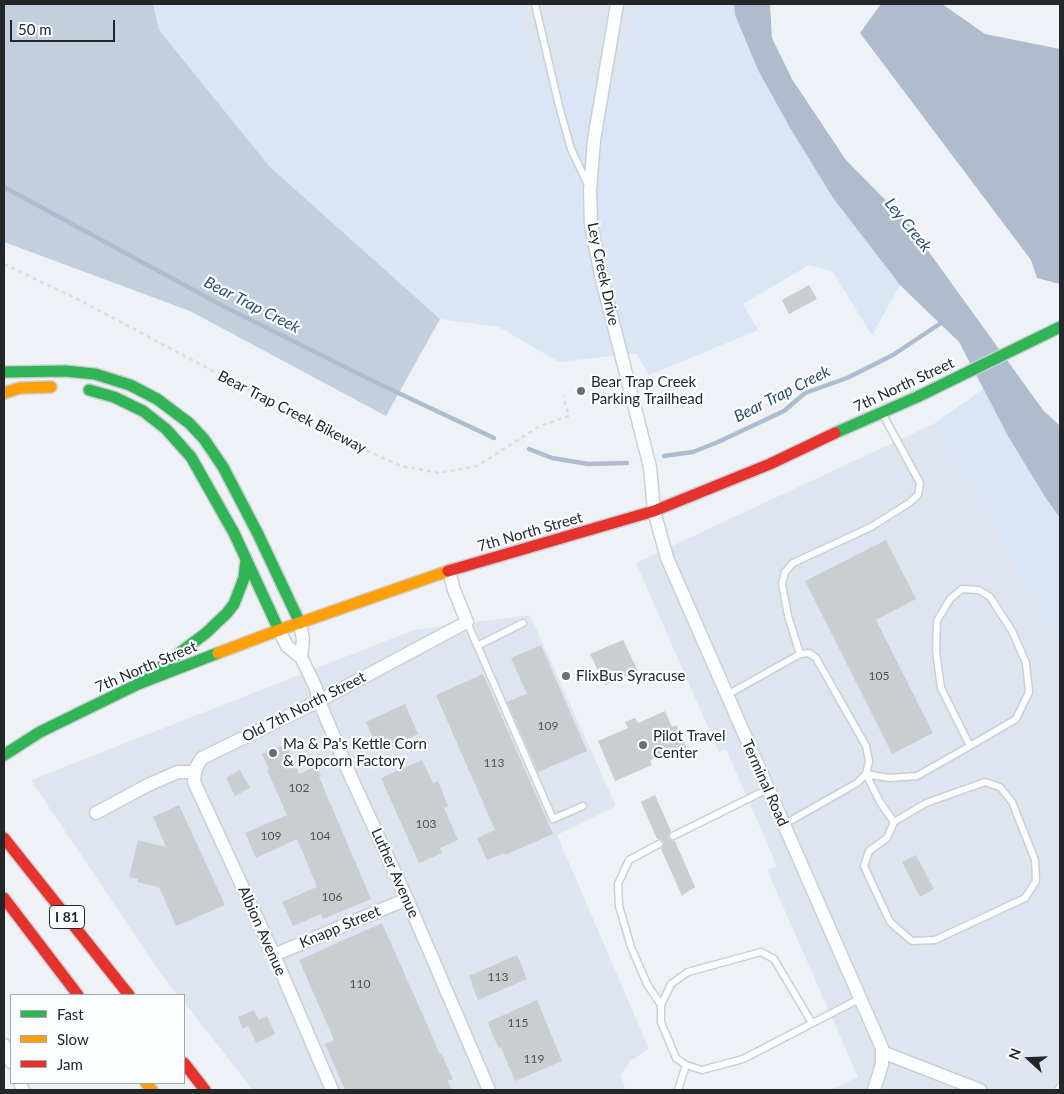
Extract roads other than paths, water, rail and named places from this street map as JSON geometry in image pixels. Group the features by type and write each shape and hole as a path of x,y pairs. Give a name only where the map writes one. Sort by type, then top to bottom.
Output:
{"main road":[{"name":"7th North Street","path":"4,754 40,732 138,684 279,630 449,571 654,511 770,464 1005,355 1060,327"},
{"path":"4,372 65,370 95,374 130,385 150,395 189,423 204,439 223,467 258,534 300,623"},
{"path":"4,393 20,388 66,386"},
{"path":"82,388 121,400 143,411 166,429 191,457 234,532 279,630"},
{"path":"138,684 206,633 227,613 234,604 244,578 246,559"},
{"name":"I 81","path":"4,838 129,994"},
{"name":"I 81","path":"4,898 77,994"},
{"path":"4,917 70,994"},
{"path":"185,1064 205,1090"}],"street":[{"name":"Ley Creek Drive","path":"617,4 594,140 590,191 591,224 600,271 650,467 654,511"},
{"name":"Terminal Road","path":"654,511 667,558 783,825 870,1017 882,1052"},
{"path":"449,571 454,590 467,622"},
{"name":"Old 7th North Street","path":"194,772 202,758 319,701 467,622"},
{"name":"Luther Avenue","path":"300,623 304,640 301,656"},
{"name":"Luther Avenue","path":"279,630 287,646 301,656 316,688 319,701 350,775 407,899 489,1090"},
{"path":"96,813 148,785 178,772 194,772"},
{"name":"Albion Avenue","path":"194,772 194,782 274,956 332,1090"},
{"name":"Knapp Street","path":"274,956 407,899"},
{"path":"874,1090 882,1064 882,1052 980,1090"}],"lane":[{"path":"535,4 571,149 590,191"},
{"path":"800,654 788,616 782,584 786,572 793,563 871,527 909,503 918,495 920,483 882,412"},
{"path":"866,774 889,778 917,776 1016,720 1029,692 1026,662 1012,631 990,597 979,590 962,589 950,599 937,621 936,651 941,688 970,746"},
{"path":"467,622 553,819 583,806"},
{"path":"477,646 522,623"},
{"path":"726,695 800,654 809,653 816,658 866,746 869,762 866,774 857,783 783,825"},
{"path":"866,774 880,802 894,822"},
{"path":"985,782 1000,787 1012,802 1035,860 1036,881 1025,898 935,940 912,941 890,922 864,866 869,851 887,838 894,822 926,802 985,782"},
{"path":"673,836 768,789"},
{"path":"659,844 630,860 618,884 619,906 631,947 647,984 660,1005 661,1022 676,1058 686,1065 702,1070 743,1059 861,998"},
{"path":"660,1005 671,984 688,972 761,952 774,959 812,1023"},
{"path":"678,1090 686,1065"}],"water":[{"name":"Ley Creek","path":"734,4 770,4 772,38 792,79 846,160 908,223 1043,410 1060,426 1060,518 1008,436 959,342 900,285 833,198 789,126 758,70 735,15"},
{"path":"881,4 942,4 985,34 1060,49 1060,284 1037,278 1031,260 860,33"}],"waterway":[{"name":"Bear Trap Creek","path":"4,187 221,305 375,382 494,438"},
{"name":"Bear Trap Creek","path":"664,456 693,452 784,411 805,393 847,378 893,355 944,321"},
{"name":"Bear Trap Creek","path":"529,449 552,458 588,464 627,463"}],"place":[{"name":"Bear Trap Creek Parking Trailhead","path":"581,391"},
{"name":"FlixBus Syracuse","path":"566,676"},
{"name":"Pilot Travel Center","path":"643,745"},
{"name":"Ma & Pa's Kettle Corn & Popcorn Factory","path":"273,753"}]}
